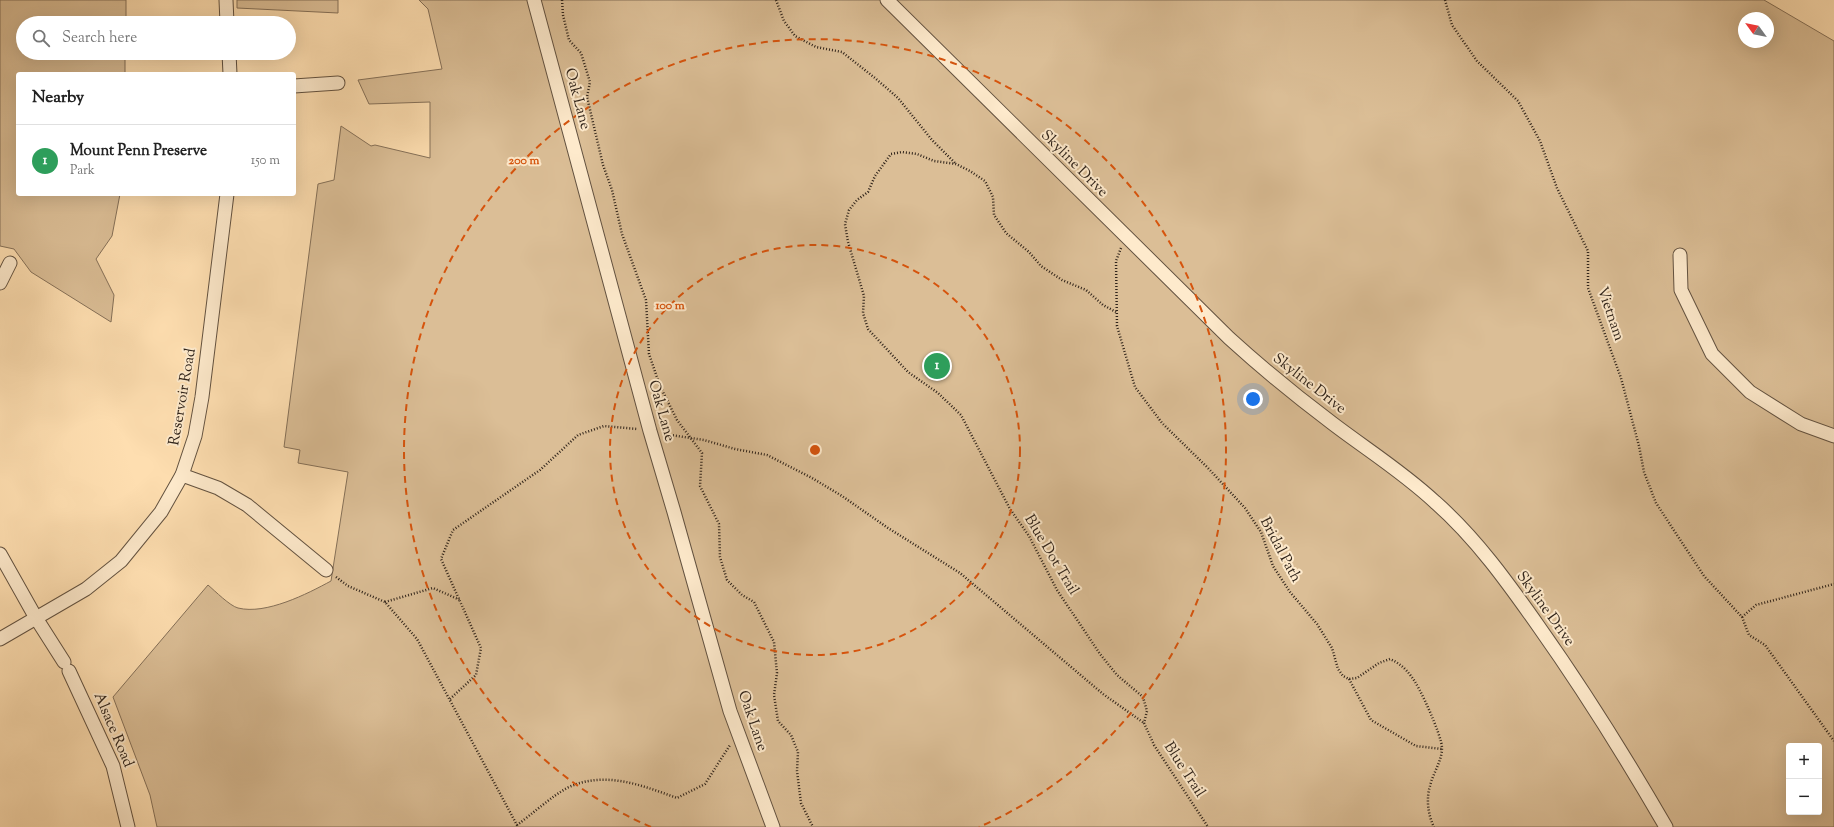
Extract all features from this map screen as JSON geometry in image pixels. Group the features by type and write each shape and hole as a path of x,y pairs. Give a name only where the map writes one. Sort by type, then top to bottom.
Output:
{"street":[{"path":"226,0 227,16"},
{"name":"Oak Lane","path":"534,0 650,431 730,711 773,827"},
{"name":"Skyline Drive","path":"887,0 1229,338 1286,388 1393,467 1436,502 1471,538 1518,598 1586,695 1620,748 1666,827"},
{"path":"229,60 230,72"},
{"path":"296,86 338,83"},
{"name":"Reservoir Road","path":"0,639 86,589 121,561 172,496 182,475 195,436 202,397 227,196"},
{"path":"1680,255 1681,290 1712,354 1750,392 1801,424 1834,436"},
{"path":"0,283 10,263"},
{"path":"182,475 218,488 247,504 326,570"},
{"name":"Alsace Road","path":"0,554 36,618 66,666 113,766 128,827"}],"path":[{"path":"562,0 562,14 568,40 581,53 590,82 587,96 603,165 612,190 622,234 646,300 649,354 660,386 678,420 702,453 700,486 719,524 720,558 727,580 742,594 754,602 774,642 777,673 774,695 778,721 790,734 798,752 801,803 813,827"},
{"path":"776,0 784,21 795,36 816,47 842,52 875,78 898,98 932,140 956,164"},
{"name":"Vietnam","path":"1445,0 1452,25 1477,62 1518,101 1540,141 1557,188 1588,251 1588,288 1621,378 1639,446 1644,472 1656,503 1704,576 1742,617"},
{"name":"Blue Dot Trail","path":"1116,312 1103,304 1086,290 1062,280 1041,266 1029,252 1006,233 994,215 993,197 985,181 956,164 934,161 917,154 902,152 891,154 875,176 868,192 856,200 849,210 845,224 848,242 864,296 863,314 868,329 908,372 938,393 961,415 1010,509 1029,536 1057,590 1070,607 1100,654 1117,675 1143,698 1147,711 1144,723"},
{"name":"Bridal Path","path":"1122,246 1116,261 1116,312 1118,326 1136,387 1162,423 1208,468 1245,508 1261,532 1273,566 1290,592 1317,624 1332,648 1338,669 1343,676 1349,679 1371,720 1416,746 1442,749"},
{"path":"450,699 476,675 481,648 441,559 453,530 540,470 578,435 604,426 626,427 690,438 767,455 812,478 960,573 1103,694 1144,723"},
{"path":"326,570 348,586 385,602 417,639 517,826 567,788 596,779 637,783 677,798 704,784 728,746 740,738"},
{"path":"1834,584 1756,605 1742,617 1749,635 1765,645 1834,741"},
{"path":"385,602 433,588 460,600"},
{"path":"1349,679 1357,678 1379,663 1390,659 1402,664 1413,677 1440,736 1442,749 1438,766 1430,786 1428,808 1434,827"},
{"name":"Blue Trail","path":"1144,723 1154,746 1208,827"}],"shaded area":[{"path":"0,0 126,0 126,16 16,16 16,60 125,60 125,72 16,72 16,196 120,196 112,236 96,259 114,295 111,322 31,272 14,249 0,246"},
{"path":"237,0 338,0 338,13 237,8"},
{"path":"419,0 1764,0 1834,41 1834,827 157,827 150,795 113,697 208,585 235,607 261,609 286,602 331,581 348,472 298,463 300,450 284,447 318,184 334,180 341,126 371,146 375,145 430,158 430,102 369,104 358,80 442,69 428,9"}],"place":[{"name":"Mount Penn Preserve","path":"937,366"}]}
